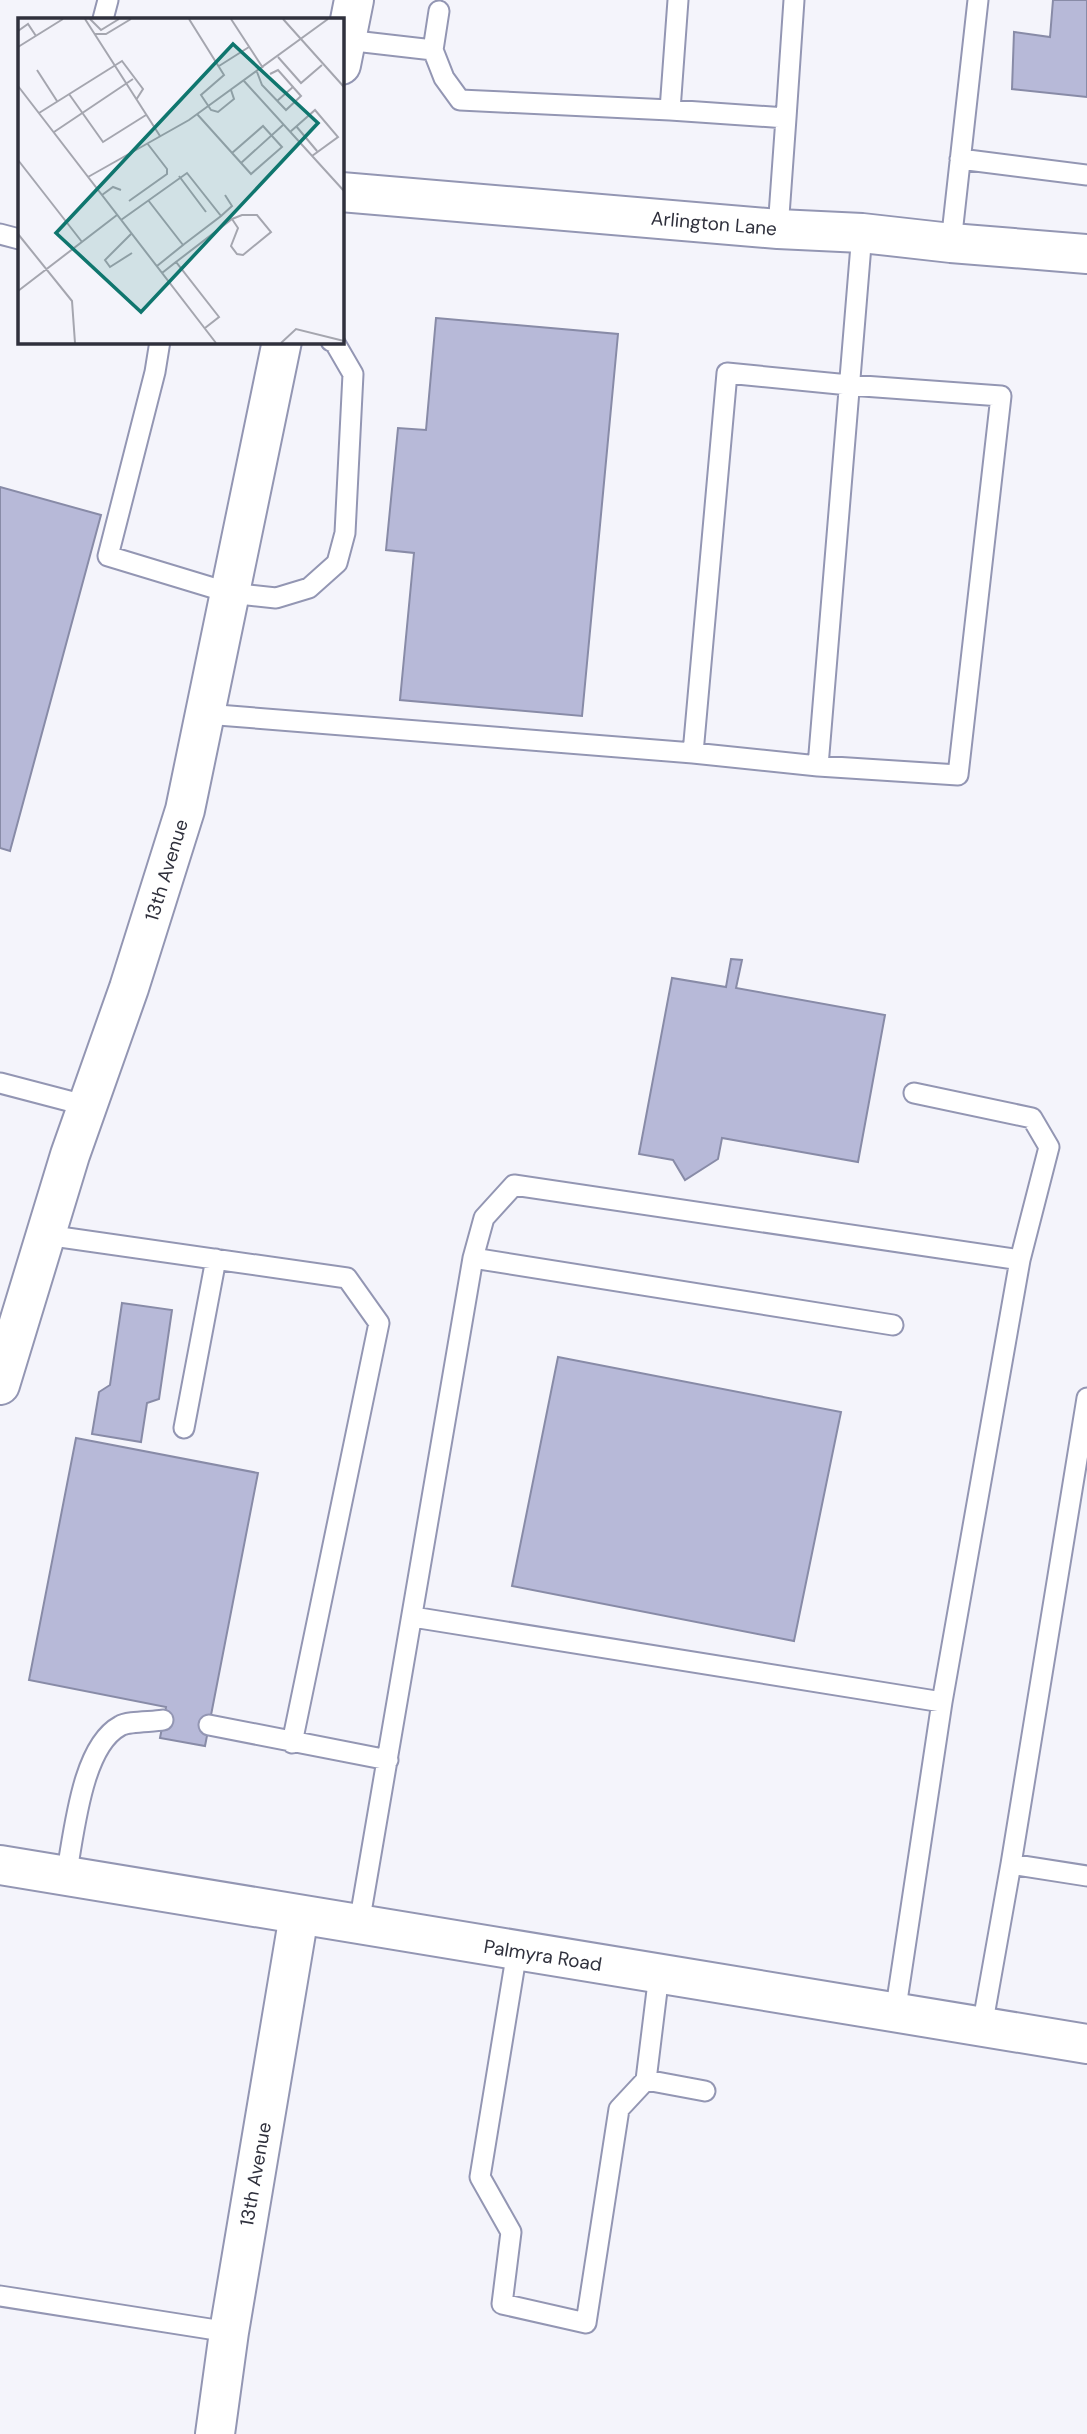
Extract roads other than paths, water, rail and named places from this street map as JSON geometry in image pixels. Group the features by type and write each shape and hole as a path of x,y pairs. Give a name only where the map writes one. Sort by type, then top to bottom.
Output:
{"street":[{"path":"344,53 354,0"},
{"name":"Arlington Lane","path":"343,192 778,229 862,233 1087,254"},
{"name":"13th Avenue","path":"0,1385 88,1106 130,988 185,810 282,343"},
{"name":"Palmyra Road","path":"0,1865 1087,2044"},
{"name":"13th Avenue","path":"215,2434 229,2332 299,1914"}],"lane":[{"path":"103,18 108,0"},
{"path":"670,110 678,0"},
{"path":"778,229 794,0"},
{"path":"950,243 978,0"},
{"path":"439,11 432,50 444,78 460,100 786,118"},
{"path":"344,53 432,50"},
{"path":"960,159 1087,175"},
{"path":"818,766 862,233"},
{"path":"0,234 18,239"},
{"path":"160,343 155,372 108,556 230,593 275,598 309,588 337,563 345,533 353,374 335,343"},
{"path":"205,714 693,753 818,766 958,775 1001,396 727,373 693,753"},
{"path":"0,1083 88,1106"},
{"path":"895,2014 942,1702 1020,1260 1049,1146 1032,1118 914,1093"},
{"path":"359,1924 473,1258 484,1217 514,1185 1020,1260"},
{"path":"46,1236 347,1278 379,1323 292,1742"},
{"path":"473,1258 894,1325"},
{"path":"184,1428 216,1259"},
{"path":"982,2027 1087,1398"},
{"path":"413,1617 942,1702"},
{"path":"66,1876 82,1792 95,1751 120,1725 163,1720"},
{"path":"209,1725 388,1760"},
{"path":"1011,1864 1087,1876"},
{"path":"517,1951 480,2177 511,2232 502,2304 586,2323 619,2109 646,2080 659,1974"},
{"path":"646,2080 705,2091"},
{"path":"0,2296 229,2332"}]}
